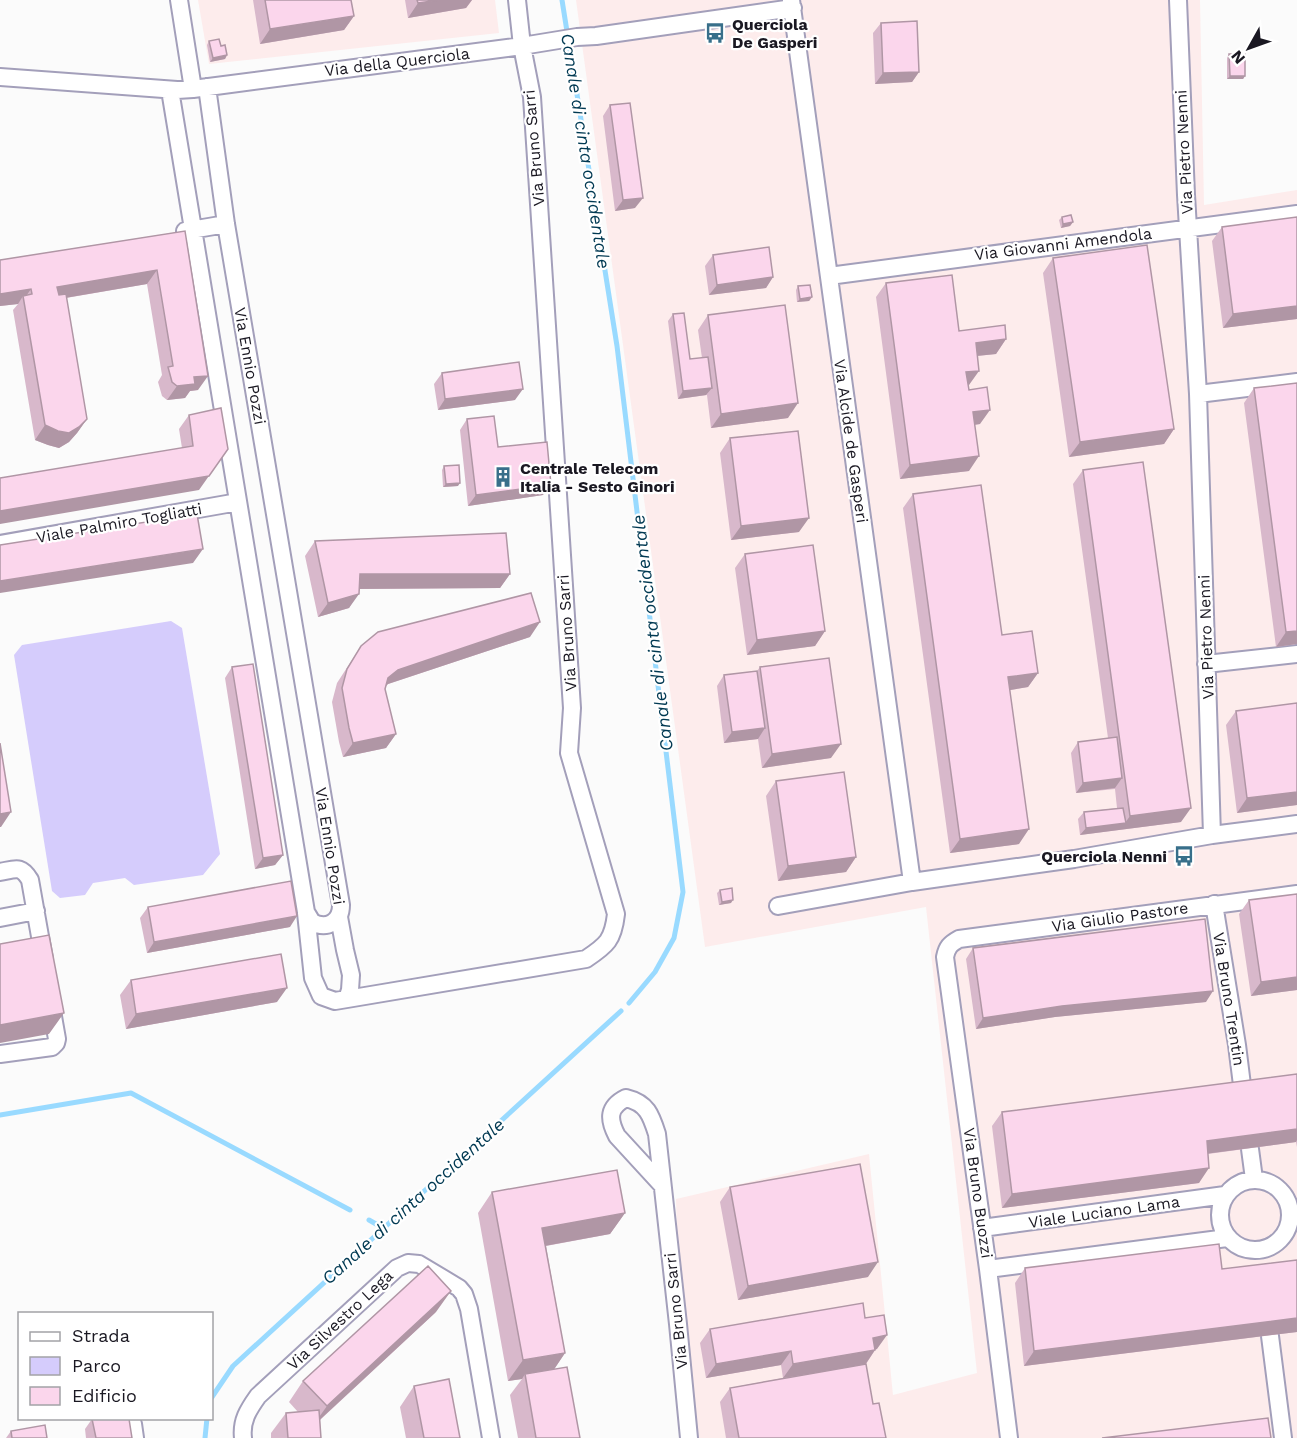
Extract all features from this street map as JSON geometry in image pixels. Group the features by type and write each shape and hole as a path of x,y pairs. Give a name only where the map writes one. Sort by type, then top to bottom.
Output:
{"street":[{"name":"Via Ennio Pozzi","path":"170,90 306,912 312,922 324,926 330,925 339,917 341,905 226,224 200,88 179,0"},
{"name":"Via Bruno Sarri","path":"347,999 586,959 606,945 614,929 616,914 569,753 572,708 532,97 516,0"},
{"name":"Via Pietro Nenni","path":"1178,0 1186,195 1198,394 1212,835"},
{"name":"Via della Querciola","path":"0,77 170,90 200,88 596,36 792,4"},
{"name":"Via Alcide de Gasperi","path":"792,4 912,882"},
{"name":"Via Giovanni Amendola","path":"829,276 1297,214"},
{"path":"170,234 226,224"},
{"path":"1198,394 1297,382"},
{"name":"Viale Palmiro Togliatti","path":"0,544 238,502"},
{"path":"1206,664 1297,654"},
{"path":"778,906 912,882 1297,824"},
{"path":"0,872 23,870 30,880 36,911 37,951 48,984 57,1039 52,1047 0,1054"},
{"name":"Via Giulio Pastore","path":"947,948 959,939 1297,894"},
{"name":"Via Bruno Trentin","path":"1214,904 1243,1093"},
{"path":"0,918 36,911"},
{"path":"306,912 313,978 321,996 335,1001 347,999 351,975 339,917"},
{"name":"Via Bruno Buozzi","path":"947,948 945,957 1009,1438"},
{"name":"Via Bruno Sarri","path":"662,1185 617,1136 612,1127 610,1118 613,1109 626,1098 642,1104 657,1134 689,1438"},
{"path":"1225,1195 1220,1207 1219,1218 1222,1230 1227,1238 1240,1248 1259,1258 1292,1230 1286,1198 1289,1190 1254,1179 1250,1149"},
{"name":"Viale Luciano Lama","path":"982,1228 1225,1195 1236,1184 1254,1179"},
{"path":"988,1269 1227,1238"},
{"name":"Via Silvestro Lega","path":"243,1438 243,1422 247,1410 258,1396 397,1268 408,1263 419,1264 459,1288 464,1294 469,1309 491,1438"},
{"path":"1270,1336 1283,1438"}],"shaded area":[{"path":"198,0 495,0 499,33 209,64"},
{"path":"576,0 1200,0 1204,205 1297,190 1297,1438 682,1438 676,1199 869,1154 893,1395 977,1373 926,907 705,947"}],"green space":[{"path":"171,621 182,628 220,854 203,875 134,885 125,878 93,883 85,895 60,898 52,891 14,655 22,645"}],"building":[{"path":"265,0 351,0 354,16 270,29"},
{"path":"417,0 439,0 418,3"},
{"path":"917,21 919,72 883,73 881,23"},
{"path":"219,39 221,46 225,45 227,55 213,58 209,41"},
{"path":"1229,54 1245,54 1245,76 1230,76"},
{"path":"630,103 643,198 623,200 610,105"},
{"path":"1071,215 1073,222 1063,224 1062,217"},
{"path":"1297,217 1297,306 1233,314 1222,227"},
{"path":"185,231 208,376 194,377 195,384 177,386 172,382 168,367 173,366 157,270 57,287 59,295 66,294 87,419 69,433 45,425 23,296 32,294 31,289 0,294 0,260"},
{"path":"1147,245 1174,429 1080,442 1053,258"},
{"path":"769,247 773,277 717,285 713,255"},
{"path":"952,275 959,331 1005,325 1006,339 976,343 979,371 966,372 969,390 987,387 990,410 973,412 979,456 910,465 886,283"},
{"path":"810,285 812,297 800,299 798,286"},
{"path":"785,305 798,403 721,414 708,315"},
{"path":"684,313 690,359 708,357 712,388 683,391 673,314"},
{"path":"519,362 523,389 445,399 442,373"},
{"path":"1297,383 1297,631 1286,632 1254,388"},
{"path":"221,408 228,449 209,476 0,511 0,478 193,446 189,415"},
{"name":"Centrale Telecom Italia - Sesto Ginori","path":"494,416 498,447 547,442 551,485 476,495 467,419"},
{"path":"798,431 809,518 741,526 730,438"},
{"path":"1143,462 1191,808 1130,816 1083,470"},
{"path":"459,465 460,483 446,484 444,466"},
{"path":"981,485 1002,635 1032,631 1038,673 1008,677 1029,829 960,839 913,494"},
{"path":"197,514 203,549 0,581 0,545"},
{"path":"506,533 510,574 360,574 359,594 328,603 315,541"},
{"path":"813,545 825,631 757,640 745,554"},
{"path":"531,593 540,622 398,670 388,678 385,689 396,734 353,743 342,688 347,669 361,646 378,632"},
{"path":"829,658 841,744 772,754 760,667"},
{"path":"253,664 283,855 263,858 232,667"},
{"path":"757,671 765,728 732,732 724,675"},
{"path":"1297,703 1297,792 1247,798 1236,711"},
{"path":"1117,737 1122,778 1083,783 1078,742"},
{"path":"0,743 11,812 0,814"},
{"path":"844,772 856,857 788,866 776,781"},
{"path":"1123,808 1126,823 1086,828 1084,812"},
{"path":"291,881 297,916 154,942 148,907"},
{"path":"732,888 733,900 722,902 720,890"},
{"path":"1297,894 1297,977 1261,982 1249,900"},
{"path":"1205,919 1213,991 1062,1006 983,1018 973,948"},
{"path":"49,935 64,1013 0,1025 0,944"},
{"path":"281,954 287,988 136,1014 131,980"},
{"path":"1297,1074 1297,1129 1207,1141 1209,1168 1012,1194 1002,1112"},
{"path":"860,1164 878,1262 748,1286 730,1187"},
{"path":"617,1170 625,1213 542,1228 565,1353 523,1360 492,1192"},
{"path":"1219,1244 1222,1269 1297,1260 1297,1318 1034,1351 1025,1268"},
{"path":"428,1266 451,1291 327,1406 303,1381"},
{"path":"863,1303 865,1318 884,1315 887,1335 873,1338 875,1350 793,1364 791,1351 716,1364 710,1329"},
{"path":"866,1364 873,1404 879,1403 886,1438 739,1438 730,1388"},
{"path":"567,1367 580,1438 536,1438 525,1374"},
{"path":"449,1379 460,1438 424,1438 414,1386"},
{"path":"319,1410 321,1438 288,1438 286,1413"},
{"path":"1268,1418 1271,1438 1102,1438"},
{"path":"92,1420 129,1420 132,1438 96,1438"},
{"path":"45,1425 47,1438 12,1438 11,1431"}],"waterway":[{"name":"Canale di cinta occidentale","path":"562,0 617,346 683,892 674,938 655,972 629,1003"},
{"name":"Canale di cinta occidentale","path":"213,1396 233,1366 621,1011"},
{"path":"0,1115 131,1093 350,1210"},
{"path":"369,1220 383,1228"},
{"name":"Canale di cinta occidentale","path":"205,1438 207,1420"}],"place":[{"name":"Querciola De Gasperi","path":"715,33"},
{"name":"Centrale Telecom Italia - Sesto Ginori","path":"503,477"},
{"name":"Querciola Nenni","path":"1184,856"}]}
